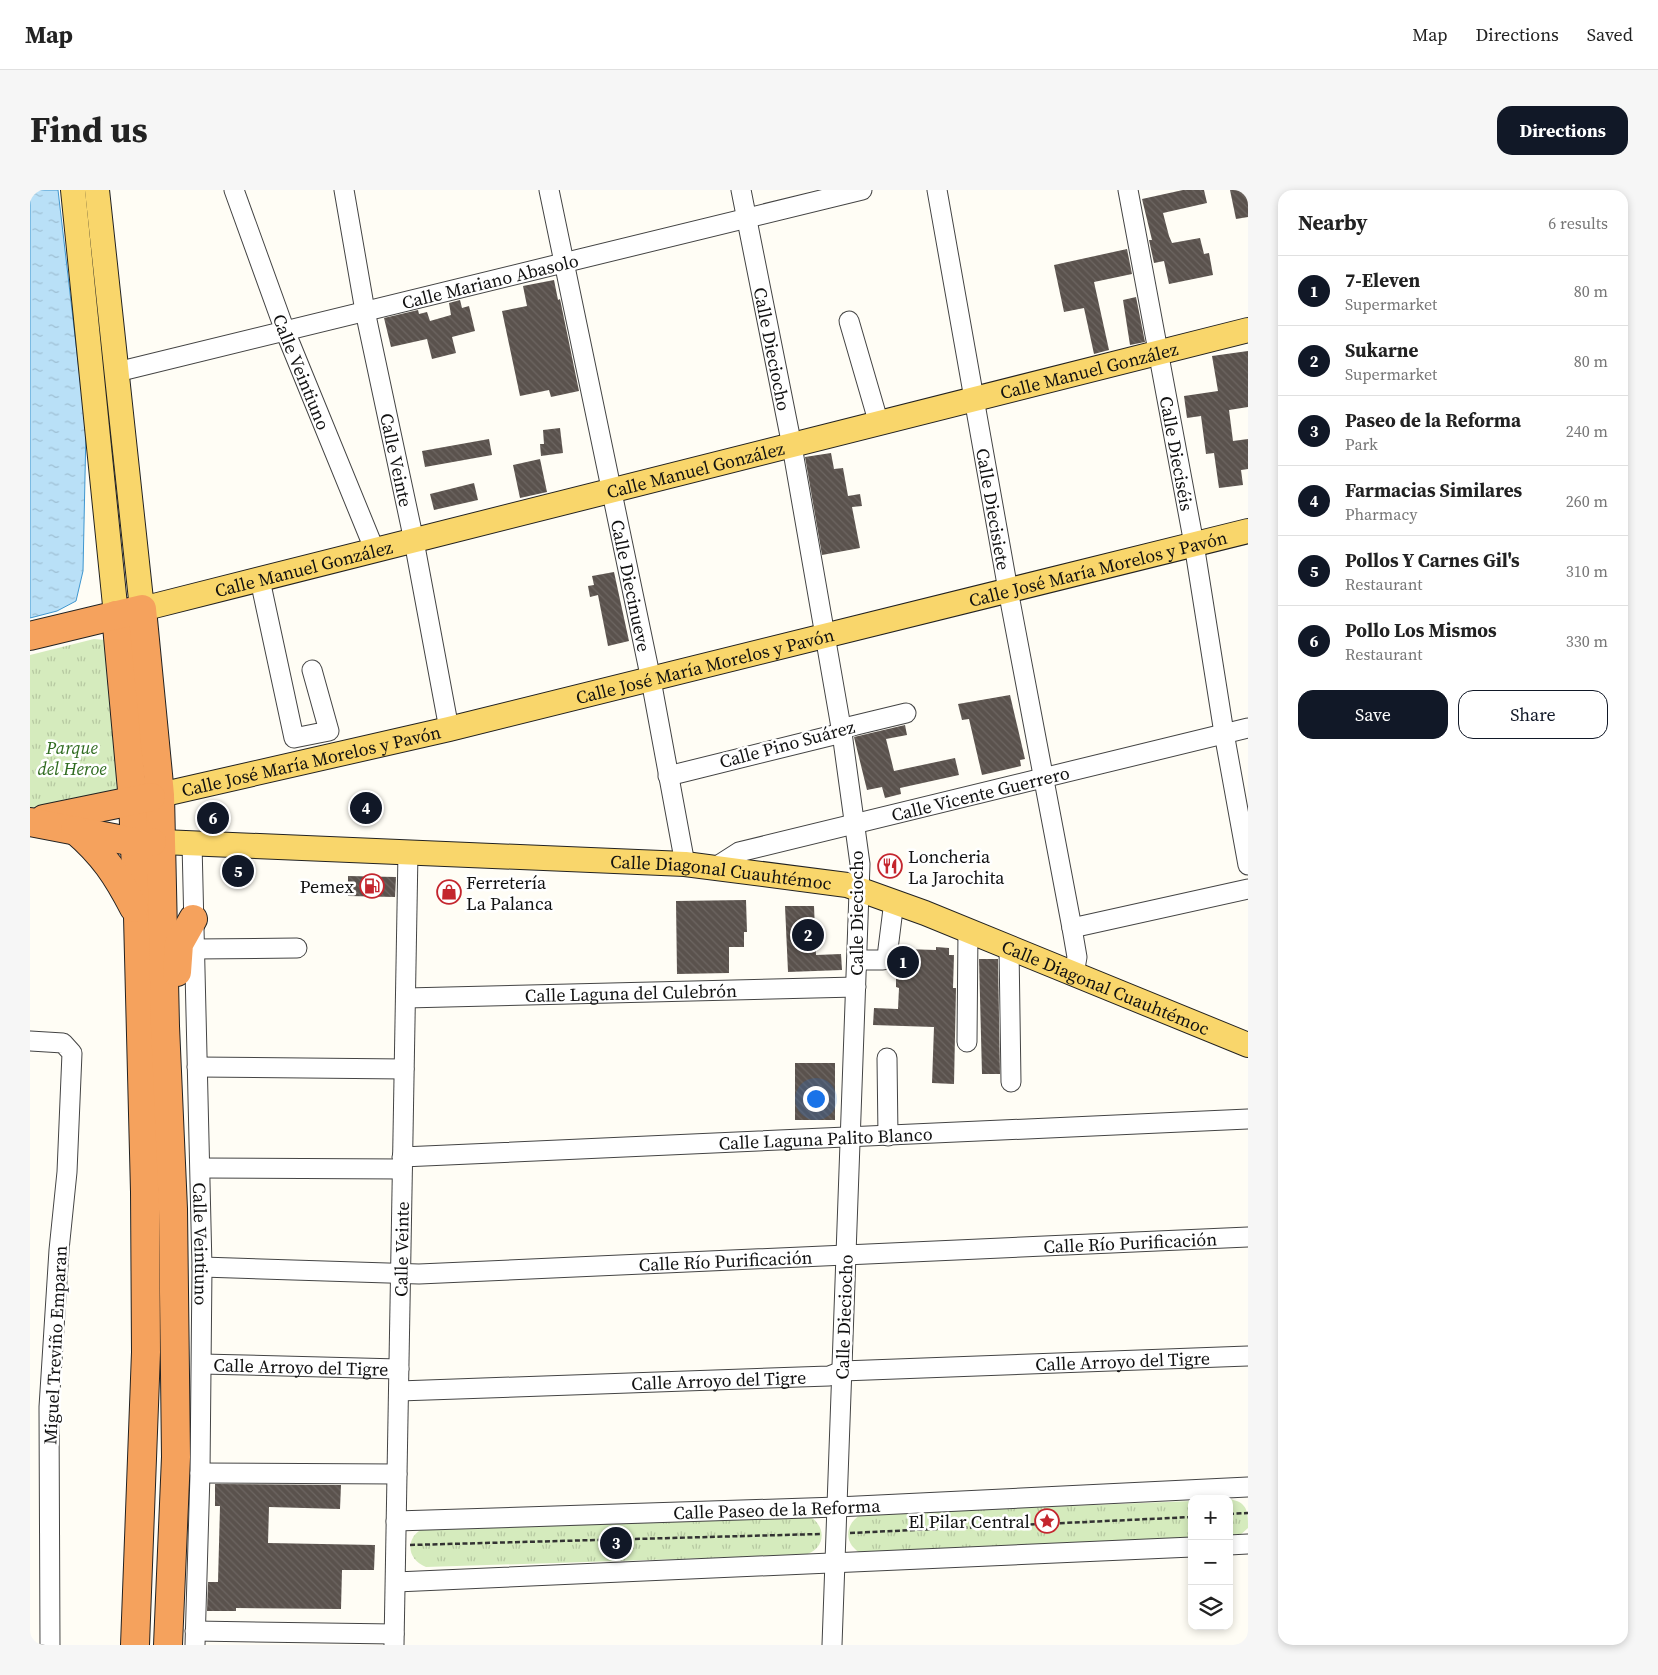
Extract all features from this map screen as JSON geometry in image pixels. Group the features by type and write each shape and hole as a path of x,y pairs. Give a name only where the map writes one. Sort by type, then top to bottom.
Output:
{"highway":[{"path":"30,636 142,609 160,795 165,1026 176,1354 176,1457 168,1645"},
{"path":"116,615 133,801 145,1192 146,1352 135,1645"},
{"path":"30,822 160,795"},
{"path":"30,822 134,842 162,842"},
{"path":"75,830 105,859 118,877 138,917"},
{"path":"165,1026 174,1003 179,944 194,919"}],"main road":[{"path":"73,190 116,615"},
{"path":"97,190 142,609"},
{"name":"Calle Manuel González","path":"142,609 1248,330"},
{"name":"Calle José María Morelos y Pavón","path":"160,795 449,729 651,680 1248,531"},
{"name":"Calle Diagonal Cuauhtémoc","path":"162,842 685,864 815,880 860,889 894,901 1248,1045"}],"street":[{"name":"Calle Veintiuno","path":"234,190 285,331 375,551"},
{"name":"Calle Veinte","path":"344,190 365,311 414,541 449,729"},
{"name":"Calle Diecinueve","path":"549,190 651,680 685,864"},
{"name":"Calle Dieciocho","path":"741,190 792,446 842,733 860,864 832,1645"},
{"name":"Calle Mariano Abasolo","path":"117,372 862,190"},
{"name":"Calle Diecisiete","path":"937,190 1008,590 1072,928 1077,957 1074,974"},
{"name":"Calle Dieciséis","path":"1128,190 1157,354 1194,544 1224,733 1248,864"},
{"path":"849,321 879,424"},
{"path":"260,580 294,738 329,730 312,670"},
{"name":"Calle Pino Suárez","path":"668,776 842,733 848,727 906,713"},
{"name":"Calle Vicente Guerrero","path":"714,868 739,852 853,822 1248,728"},
{"name":"Calle Veintiuno","path":"192,843 202,1267 200,1473 195,1638"},
{"name":"Calle Veinte","path":"394,1639 408,852"},
{"path":"1072,928 1248,889"},
{"path":"857,960 883,960 887,958 894,901"},
{"path":"967,1042 968,931"},
{"path":"194,949 297,948"},
{"path":"1009,948 1011,1082"},
{"name":"Calle Laguna del Culebrón","path":"406,998 856,987"},
{"name":"Miguel Treviño Emparan","path":"31,1038 63,1043 72,1054 67,1172 49,1407 50,1645"},
{"path":"887,1058 888,1136"},
{"path":"197,1067 404,1068"},
{"name":"Calle Laguna Palito Blanco","path":"201,1168 402,1163 1248,1118"},
{"name":"Calle Río Purificación","path":"202,1267 429,1273 1248,1237"},
{"name":"Calle Arroyo del Tigre","path":"399,1391 829,1376 842,1372 1248,1356"},
{"name":"Calle Arroyo del Tigre","path":"202,1364 399,1368"},
{"path":"200,1473 397,1474"},
{"name":"Calle Paseo de la Reforma","path":"396,1521 836,1507 1248,1486"},
{"path":"1233,1545 1248,1544"},
{"path":"396,1582 1188,1547"},
{"path":"195,1638 394,1639"}],"path":[{"path":"1233,1514 1248,1513"},
{"path":"396,1545 836,1533 1188,1517"}],"green space":[{"name":"Parque del Heroe","path":"94,639 106,640 117,788 114,792 30,809 30,655"},
{"path":"1233,1500 1243,1505 1248,1517 1248,1528 1238,1537 1233,1538"},
{"path":"1188,1501 1188,1541 863,1554 852,1546 848,1535 851,1523 862,1514"},
{"path":"809,1516 819,1526 821,1538 816,1548 804,1555 426,1567 415,1559 410,1548 413,1537 424,1528"}],"water":[{"path":"30,190 58,190 86,430 83,571 76,601 57,611 30,618"}],"building":[{"path":"1183,190 1204,190 1207,203 1163,213 1169,236 1172,243 1200,238 1204,254 1209,253 1213,275 1169,284 1164,261 1154,263 1149,240 1152,240 1142,199"},
{"path":"1230,190 1248,190 1248,217 1236,219"},
{"path":"1127,249 1132,274 1094,282 1109,350 1094,354 1084,308 1064,312 1054,265"},
{"path":"554,280 558,300 560,299 579,391 551,397 549,390 520,396 502,311 527,306 523,286"},
{"path":"1136,297 1145,342 1130,345 1123,300"},
{"path":"460,300 462,308 469,306 475,331 452,337 456,353 432,359 427,339 391,347 384,318 418,310 419,314 427,312 430,321 451,315 449,303"},
{"path":"1248,351 1248,407 1229,410 1233,441 1248,439 1248,469 1241,470 1243,485 1219,488 1214,453 1206,454 1201,416 1187,418 1184,396 1218,391 1212,356"},
{"path":"560,428 563,453 541,456 540,444 544,444 543,430"},
{"path":"489,439 492,455 425,467 422,451"},
{"path":"831,453 834,469 843,468 848,496 860,494 862,506 852,507 860,548 822,555 805,457"},
{"path":"540,459 547,492 520,498 513,465"},
{"path":"474,483 478,500 434,510 430,494"},
{"path":"614,572 629,641 608,646 598,595 590,597 588,586 594,585 592,576"},
{"path":"1010,695 1025,759 1020,760 1021,766 982,775 969,719 962,720 958,704"},
{"path":"905,725 907,735 886,739 894,771 955,758 959,775 900,788 901,794 885,798 882,787 867,790 854,737"},
{"name":"Pemex","path":"348,876 396,877 395,897 348,896"},
{"path":"746,900 747,932 744,932 744,947 729,947 729,973 677,974 676,901"},
{"path":"785,906 814,906 816,955 841,954 842,970 788,972"},
{"path":"936,947 949,948 949,955 954,955 953,988 956,988 954,1084 932,1083 934,1027 873,1025 874,1008 898,1009 899,988 896,987 896,974 903,974 904,949 936,950"},
{"path":"979,959 998,959 1000,1074 982,1074"},
{"path":"795,1063 835,1063 835,1120 795,1120"},
{"path":"215,1484 341,1485 340,1509 269,1507 268,1543 375,1545 374,1570 342,1570 341,1609 236,1608 236,1611 207,1611 208,1582 218,1582 220,1506 215,1506"}],"place":[{"name":"Farmacias Similares","path":"366,808"},
{"name":"Pollo Los Mismos","path":"213,818"},
{"name":"Loncheria La Jarochita","path":"890,866"},
{"name":"Pollos Y Carnes Gil's","path":"238,871"},
{"name":"Pemex","path":"372,886"},
{"name":"Ferretería La Palanca","path":"449,892"},
{"name":"Sukarne","path":"808,935"},
{"name":"7-Eleven","path":"903,962"},
{"name":"El Pilar Central","path":"1047,1521"},
{"name":"Paseo de la Reforma","path":"616,1543"}]}
